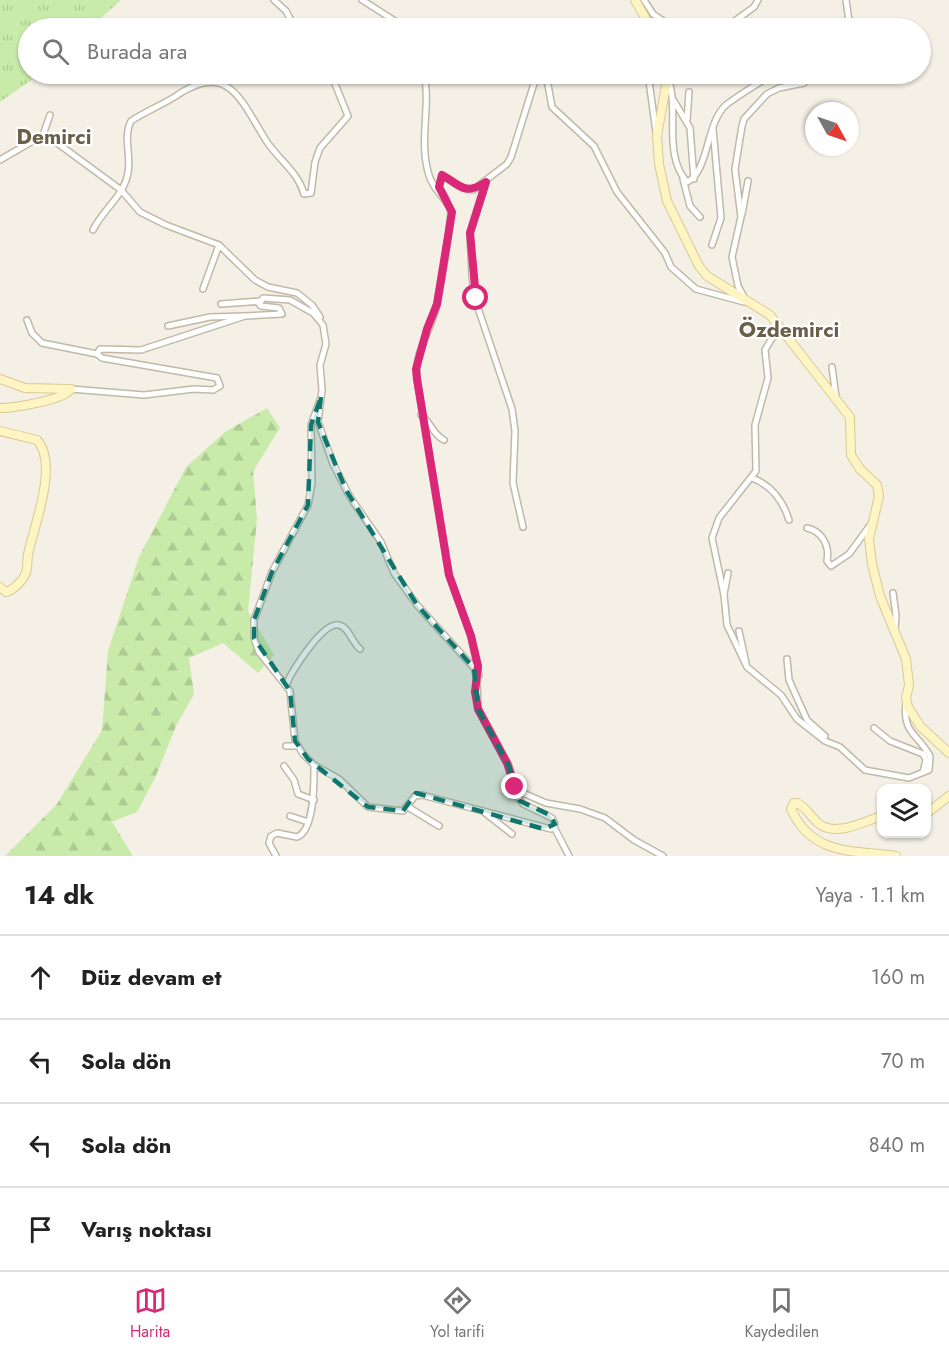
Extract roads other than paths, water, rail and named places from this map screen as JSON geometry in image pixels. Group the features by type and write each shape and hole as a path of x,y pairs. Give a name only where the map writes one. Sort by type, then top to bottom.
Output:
{"street":[{"path":"274,0 286,11 290,18"},
{"path":"362,0 390,18"},
{"path":"635,0 645,18"},
{"path":"644,0 653,14 659,18"},
{"path":"739,18 754,7 758,0"},
{"path":"846,0 849,18"},
{"path":"93,230 128,176 126,134 131,121 192,84"},
{"path":"223,84 237,97 272,149 296,174 304,194 311,193 315,162 320,147 348,116 335,84"},
{"path":"424,84 423,137 428,172 435,190 449,206"},
{"path":"534,84 511,157 486,182 473,190 466,190 442,175 439,187 452,212 437,304 427,329 416,369 421,415 449,575 471,636 478,666 475,695 478,709 509,766 523,804 552,818 554,827 569,856"},
{"path":"548,84 552,107 594,146 622,200 665,253 671,267 696,290 748,303"},
{"path":"649,84 659,164 668,201 699,266 707,276 770,315 783,330 850,417 851,455 860,469 878,485 876,517 869,539 872,564 880,596 895,630 909,673 904,716 908,729 930,756 929,770 909,778 866,770 807,720 789,680 787,659"},
{"path":"657,136 667,84"},
{"path":"670,84 673,97 672,136 677,164 683,177 690,206 700,218"},
{"path":"683,177 687,182 694,179 713,127 725,106 757,84"},
{"path":"741,217 735,153 744,119 772,90 800,84"},
{"path":"687,122 689,92"},
{"path":"673,97 692,136 694,179"},
{"path":"0,160 43,135 50,115"},
{"path":"712,245 721,218 713,127"},
{"path":"43,135 121,189 147,216 219,245 261,284 297,293 312,305 323,325 326,344 320,364 321,397 318,422 346,490 381,542 394,573 417,605 474,668 477,682"},
{"path":"748,181 735,237 733,265 740,292 748,303"},
{"path":"486,182 470,233 472,277 477,305 512,409 515,431 513,483 523,527"},
{"path":"203,289 219,245"},
{"path":"221,304 261,301 267,297 290,300 313,313 323,325"},
{"path":"168,326 210,316 282,314 279,308 261,306 261,301"},
{"path":"97,354 100,349 141,350 245,316"},
{"path":"0,379 25,388 144,395 194,389 213,390 220,386 217,378 102,358 97,354 42,343 32,333 27,320"},
{"path":"783,330 772,338 765,350 768,378 755,425 757,465 752,478 719,518 712,538 724,595 727,625 747,667 781,695 802,724 833,744"},
{"path":"832,366 836,397"},
{"path":"0,408 15,408 64,395 71,389"},
{"path":"321,397 311,425 312,483 308,505 272,572 254,624 257,649 291,694 297,746 314,765 339,779 368,807 399,812 408,807 419,795 478,808 544,829 554,827"},
{"path":"421,415 427,419 437,437 444,440"},
{"path":"0,431 37,440 44,452 45,466 42,499 26,572 10,591 6,592 0,587"},
{"path":"752,478 771,489 780,500 789,520"},
{"path":"807,528 815,530 824,541 828,554 827,561 831,566 849,554 876,517"},
{"path":"724,595 728,573"},
{"path":"893,593 896,615 895,630"},
{"path":"286,685 293,669 322,631 332,626 339,624 345,628 360,649"},
{"path":"739,631 747,667"},
{"path":"906,698 911,715 949,753"},
{"path":"874,728 884,738 923,754 926,760 922,774"},
{"path":"286,746 297,746"},
{"path":"276,856 269,843 271,836 277,833 297,837 303,834 314,800 314,765"},
{"path":"284,766 294,780 298,794 314,800"},
{"path":"516,790 546,804 580,809 605,818 634,840 663,856"},
{"path":"931,811 949,796"},
{"path":"877,818 857,825 829,828 819,824 797,803 794,803 790,810 818,842 834,849 856,854 896,856"},
{"path":"408,807 439,826"},
{"path":"478,808 512,834"},
{"path":"290,816 308,822"}],"district":[{"name":"Demirci","path":"54,137"},
{"name":"Özdemirci","path":"789,330"}]}
